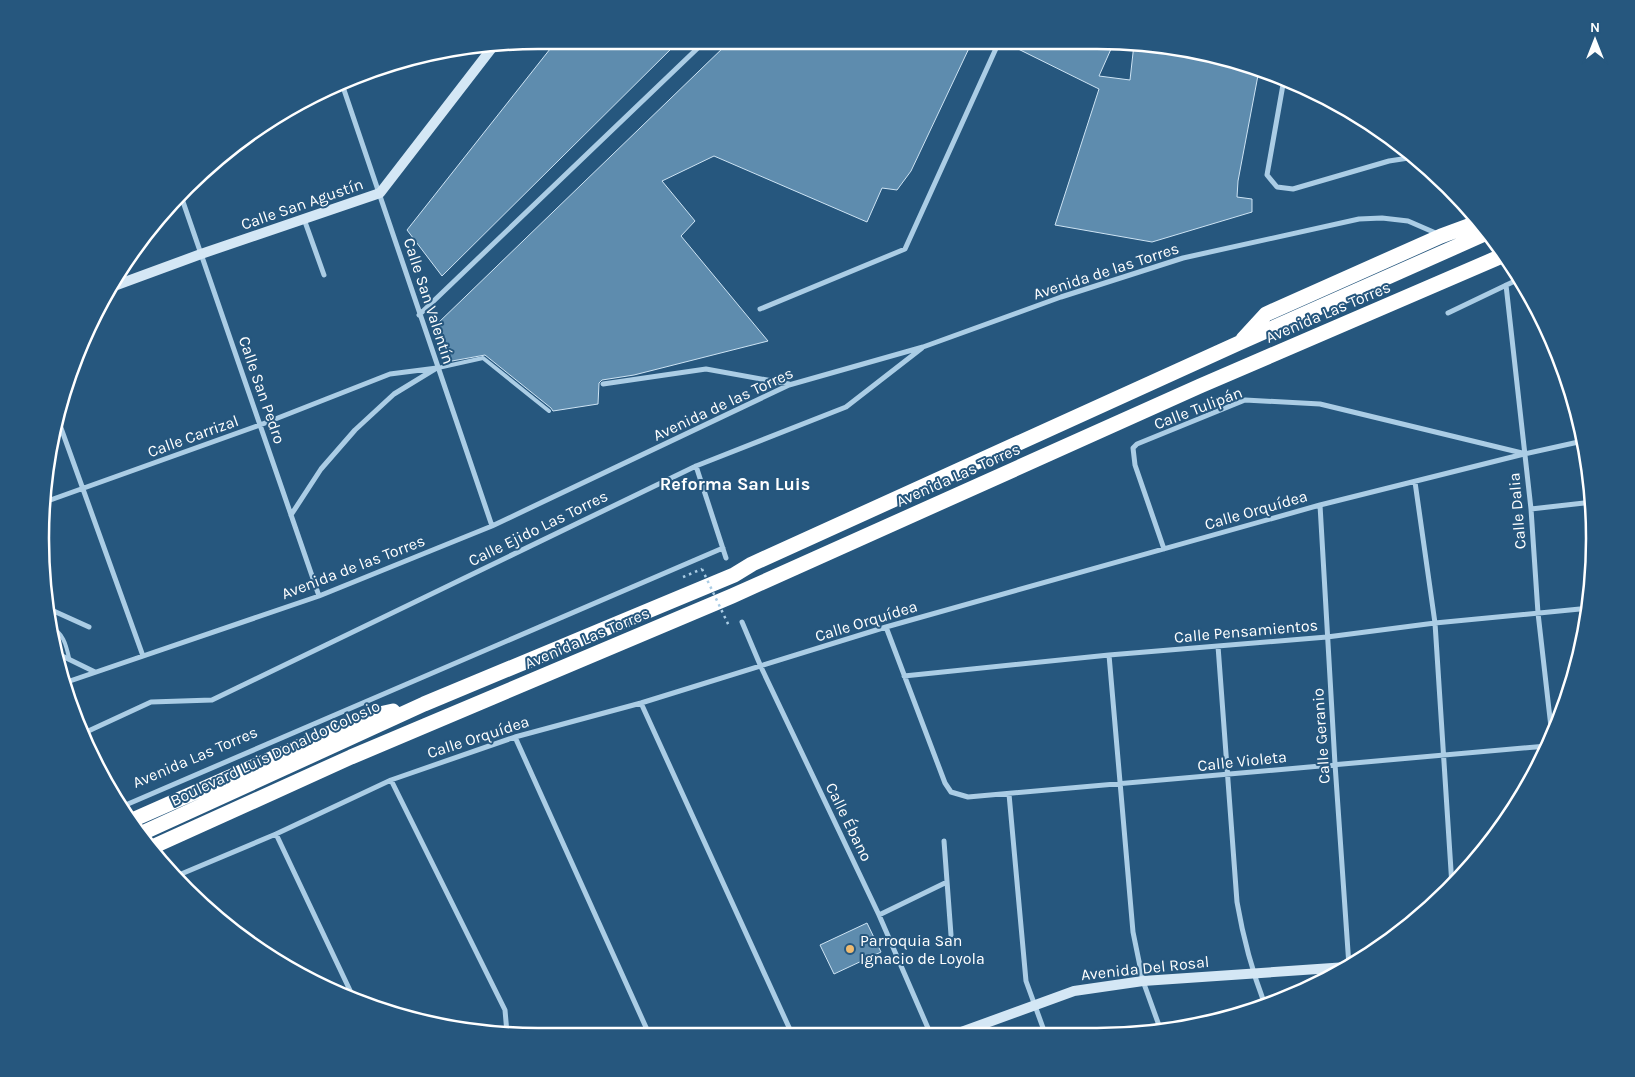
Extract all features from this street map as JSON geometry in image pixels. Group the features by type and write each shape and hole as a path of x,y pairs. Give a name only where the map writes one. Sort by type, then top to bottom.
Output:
{"highway":[{"path":"1239,343 1266,314 1441,236 1472,225"},
{"name":"Avenida Las Torres","path":"424,704 734,575 752,564 1481,235"},
{"name":"Avenida Las Torres","path":"424,725 732,596 1200,386 1498,258"},
{"path":"136,818 366,717 424,704"},
{"name":"Boulevard Luis Donaldo Colosio","path":"146,831 424,704"},
{"path":"162,852 392,749 424,725"},
{"name":"Boulevard Luis Donaldo Colosio","path":"157,845 424,725"}],"street":[{"path":"419,315 697,49"},
{"path":"760,309 905,249 996,49"},
{"name":"Calle San Agustín","path":"120,284 380,193 488,52"},
{"path":"1283,86 1267,175 1276,187 1293,189 1406,159"},
{"name":"Calle San Valentín","path":"344,89 492,526"},
{"name":"Calle San Pedro","path":"183,202 319,596"},
{"name":"Avenida de las Torres","path":"70,681 319,596 492,526 789,385 923,347 1061,297 1183,258 1359,219 1382,218 1408,221 1441,236"},
{"path":"304,219 324,275"},
{"path":"1448,313 1513,282"},
{"name":"Calle Dalia","path":"1506,285 1531,509 1538,613 1550,722"},
{"name":"Calle Ejido Las Torres","path":"88,731 151,702 212,700 696,466 846,407 923,347"},
{"path":"291,515 322,469 355,430 394,394 438,368"},
{"name":"Calle Carrizal","path":"51,500 260,425 390,374 438,368"},
{"path":"602,384 706,368 789,385"},
{"name":"Calle Tulipán","path":"1164,549 1135,465 1133,448 1137,444 1245,400 1320,404 1524,454"},
{"path":"61,428 143,656"},
{"name":"Calle Orquídea","path":"182,874 276,834 391,780 515,737 641,703 886,627 1320,505 1577,442"},
{"path":"696,466 726,558"},
{"path":"1415,482 1435,623 1451,876"},
{"path":"1531,509 1585,503"},
{"name":"Calle Geranio","path":"1320,505 1348,959"},
{"name":"Avenida Las Torres","path":"127,804 723,548"},
{"name":"Calle Pensamientos","path":"904,676 1109,655 1327,637 1435,623 1581,609"},
{"path":"54,611 89,627"},
{"name":"Calle Ébano","path":"742,622 761,667 879,914 928,1028"},
{"path":"886,627 904,676"},
{"path":"1218,646 1237,902 1244,941 1253,974 1263,999"},
{"path":"1109,655 1133,932 1143,981 1159,1024"},
{"path":"63,656 95,672"},
{"name":"Calle Violeta","path":"904,676 945,783 951,792 968,798 1540,747"},
{"path":"641,703 789,1028"},
{"path":"515,737 646,1028"},
{"path":"391,780 505,1010 506,1027"},
{"path":"1009,794 1026,981 1043,1028"},
{"path":"276,834 350,991"},
{"path":"944,841 952,935"},
{"path":"879,914 947,882"},
{"name":"Avenida Del Rosal","path":"973,1028 1074,991 1143,981 1333,967"}],"lane":[{"path":"438,368 482,358 548,411"},
{"path":"58,632 62,635 66,643 69,658"}],"path":[{"path":"683,577 702,569 728,626"}],"building":[{"path":"550,49 671,49 442,276 407,230"},
{"path":"722,49 969,49 911,171 897,190 882,188 867,222 714,156 662,181 695,221 681,236 768,341 634,375 602,380 599,383 598,404 553,411 485,355 452,361 437,324"},
{"path":"1018,49 1111,49 1099,76 1130,80 1133,50 1192,58 1223,65 1258,76 1238,181 1237,197 1252,199 1252,212 1152,242 1055,225 1099,89"},
{"name":"Parroquia San Ignacio de Loyola","path":"867,923 881,952 834,974 820,945"}],"place":[{"name":"Parroquia San Ignacio de Loyola","path":"850,949"}],"district":[{"name":"Reforma San Luis","path":"735,484"}]}
